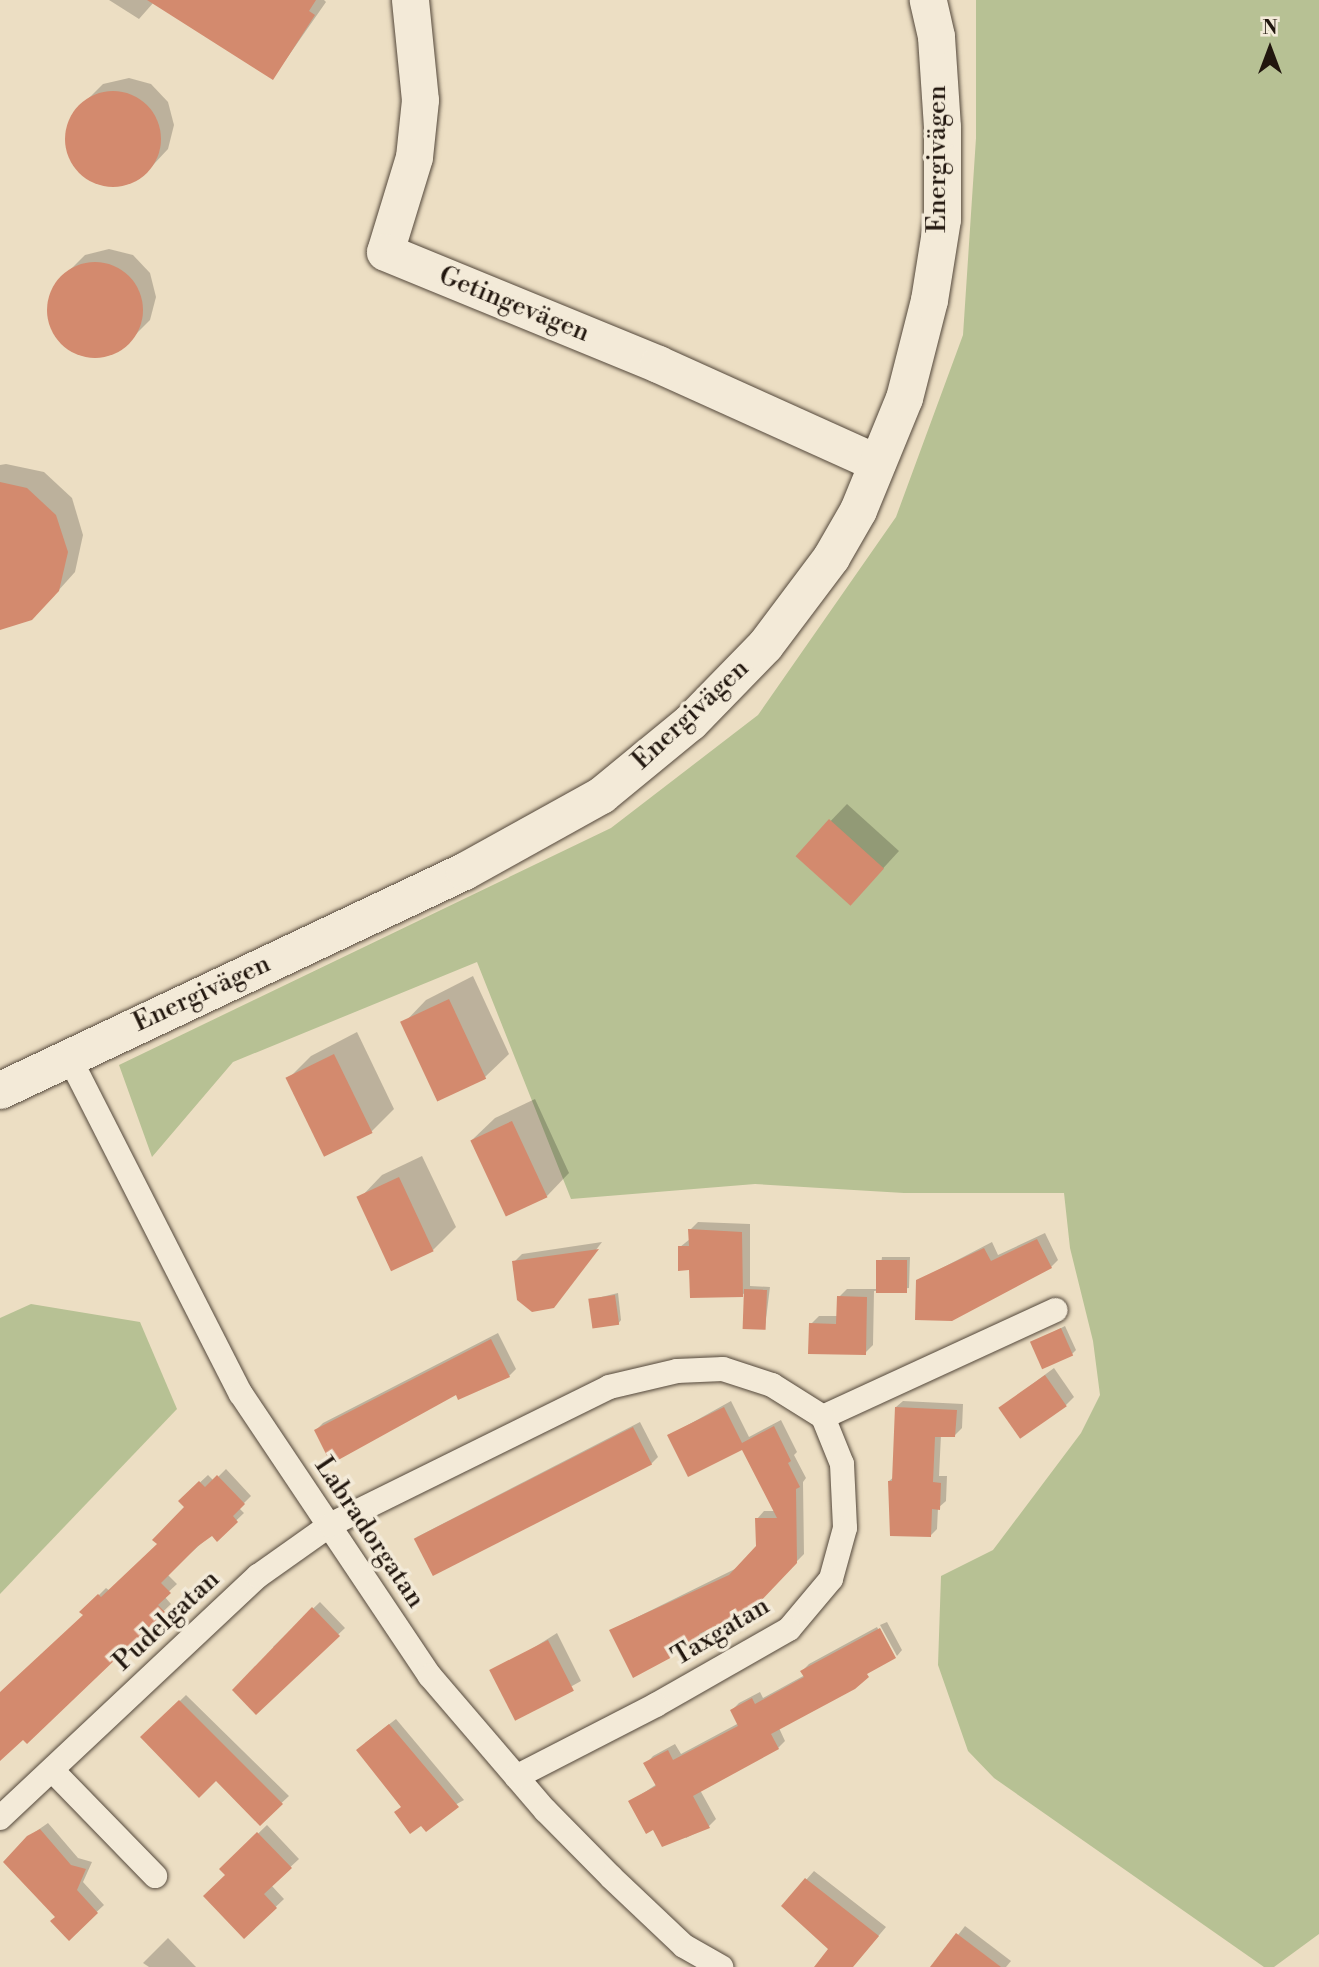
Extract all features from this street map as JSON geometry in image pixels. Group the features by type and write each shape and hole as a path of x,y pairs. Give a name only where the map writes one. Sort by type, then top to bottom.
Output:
{"street":[{"name":"Getingevägen","path":"410,0 420,100 414,157 385,252 658,363 877,463"},
{"name":"Energivägen","path":"0,1090 464,872 601,795 690,722 765,645 831,558 877,463 904,398 929,300 942,219 942,127 936,36 928,0"},
{"name":"Labradorgatan","path":"69,1057 241,1394 430,1676 516,1777 684,1945 722,1967"},
{"path":"330,1525 610,1387 677,1371 723,1369 772,1385 823,1417 1056,1311"},
{"name":"Taxgatan","path":"516,1777 789,1629 831,1579 845,1528 842,1464 823,1417"},
{"name":"Pudelgatan","path":"0,1818 258,1576 330,1525"},
{"path":"52,1770 155,1876"}],"green space":[{"path":"976,0 1319,0 1319,1934 1274,1967 1264,1967 994,1778 968,1751 938,1665 941,1576 993,1550 1081,1433 1100,1395 1093,1341 1070,1248 1064,1193 904,1193 755,1184 571,1199 477,962 233,1062 152,1157 119,1065 611,828 758,715 896,517 963,335 976,138"},
{"path":"31,1304 140,1322 177,1409 0,1594 0,1318"}],"building":[{"path":"147,0 316,0 309,11 315,15 273,80"},
{"path":"113,91 131,94 147,105 158,121 161,139 158,157 147,173 131,184 113,187 95,184 79,173 68,157 65,139 68,121 79,105 95,94"},
{"path":"95,262 113,265 129,276 140,292 143,310 140,328 129,344 113,355 95,358 77,355 61,344 50,328 47,310 50,292 61,276 77,265"},
{"path":"0,482 27,488 56,515 68,552 59,591 32,620 0,630"},
{"path":"829,819 884,869 851,906 796,856"},
{"path":"449,999 486,1079 437,1102 400,1022"},
{"path":"334,1054 373,1133 324,1157 285,1078"},
{"path":"512,1121 547,1197 506,1217 470,1140"},
{"path":"399,1177 434,1251 391,1271 356,1197"},
{"path":"688,1229 742,1232 743,1297 690,1298 689,1270 678,1271 678,1246 689,1246"},
{"path":"1037,1239 1052,1268 952,1321 915,1320 916,1280 984,1248 991,1261"},
{"path":"599,1249 554,1308 532,1312 517,1300 512,1261"},
{"path":"876,1260 907,1260 907,1293 876,1293"},
{"path":"744,1289 767,1290 766,1330 743,1329"},
{"path":"615,1295 619,1325 592,1328 588,1299"},
{"path":"837,1296 867,1297 866,1355 808,1354 809,1323 836,1324"},
{"path":"1061,1328 1073,1355 1042,1369 1030,1342"},
{"path":"491,1339 510,1377 458,1400 456,1395 331,1464 314,1430"},
{"path":"1045,1375 1067,1406 1020,1439 998,1408"},
{"path":"724,1407 742,1443 774,1426 791,1461 788,1463 800,1487 796,1489 797,1563 755,1607 699,1634 702,1641 633,1678 609,1630 729,1575 756,1546 755,1518 777,1518 742,1450 688,1477 667,1435"},
{"path":"895,1407 957,1410 955,1437 935,1437 933,1482 941,1483 940,1510 932,1509 931,1537 890,1536 888,1481 892,1481"},
{"path":"633,1427 652,1464 433,1576 414,1539"},
{"path":"217,1475 245,1504 233,1516 238,1522 217,1542 212,1536 198,1546 161,1583 171,1593 158,1605 165,1612 27,1744 23,1740 0,1761 0,1692 83,1615 79,1612 98,1594 101,1597 157,1544 152,1540 184,1507 178,1501 199,1481 205,1487"},
{"path":"312,1607 340,1636 256,1715 232,1690"},
{"path":"880,1628 896,1658 867,1674 869,1677 855,1689 771,1734 779,1749 693,1796 710,1828 662,1847 653,1830 646,1834 628,1801 656,1786 643,1763 668,1750 673,1760 738,1726 730,1710 752,1698 755,1704 804,1677 800,1671"},
{"path":"548,1640 574,1691 515,1721 489,1670"},
{"path":"179,1700 283,1804 260,1826 216,1781 199,1798 140,1737"},
{"path":"389,1724 459,1807 426,1832 421,1826 410,1834 394,1812 401,1807 356,1750"},
{"path":"40,1829 71,1865 86,1869 77,1890 98,1913 69,1941 50,1921 55,1917 3,1862 27,1836"},
{"path":"257,1832 292,1868 264,1894 277,1908 244,1939 203,1896 225,1875 219,1869"},
{"path":"805,1878 879,1936 853,1967 814,1967 828,1949 781,1906"},
{"path":"956,1933 1001,1967 930,1967"}]}
